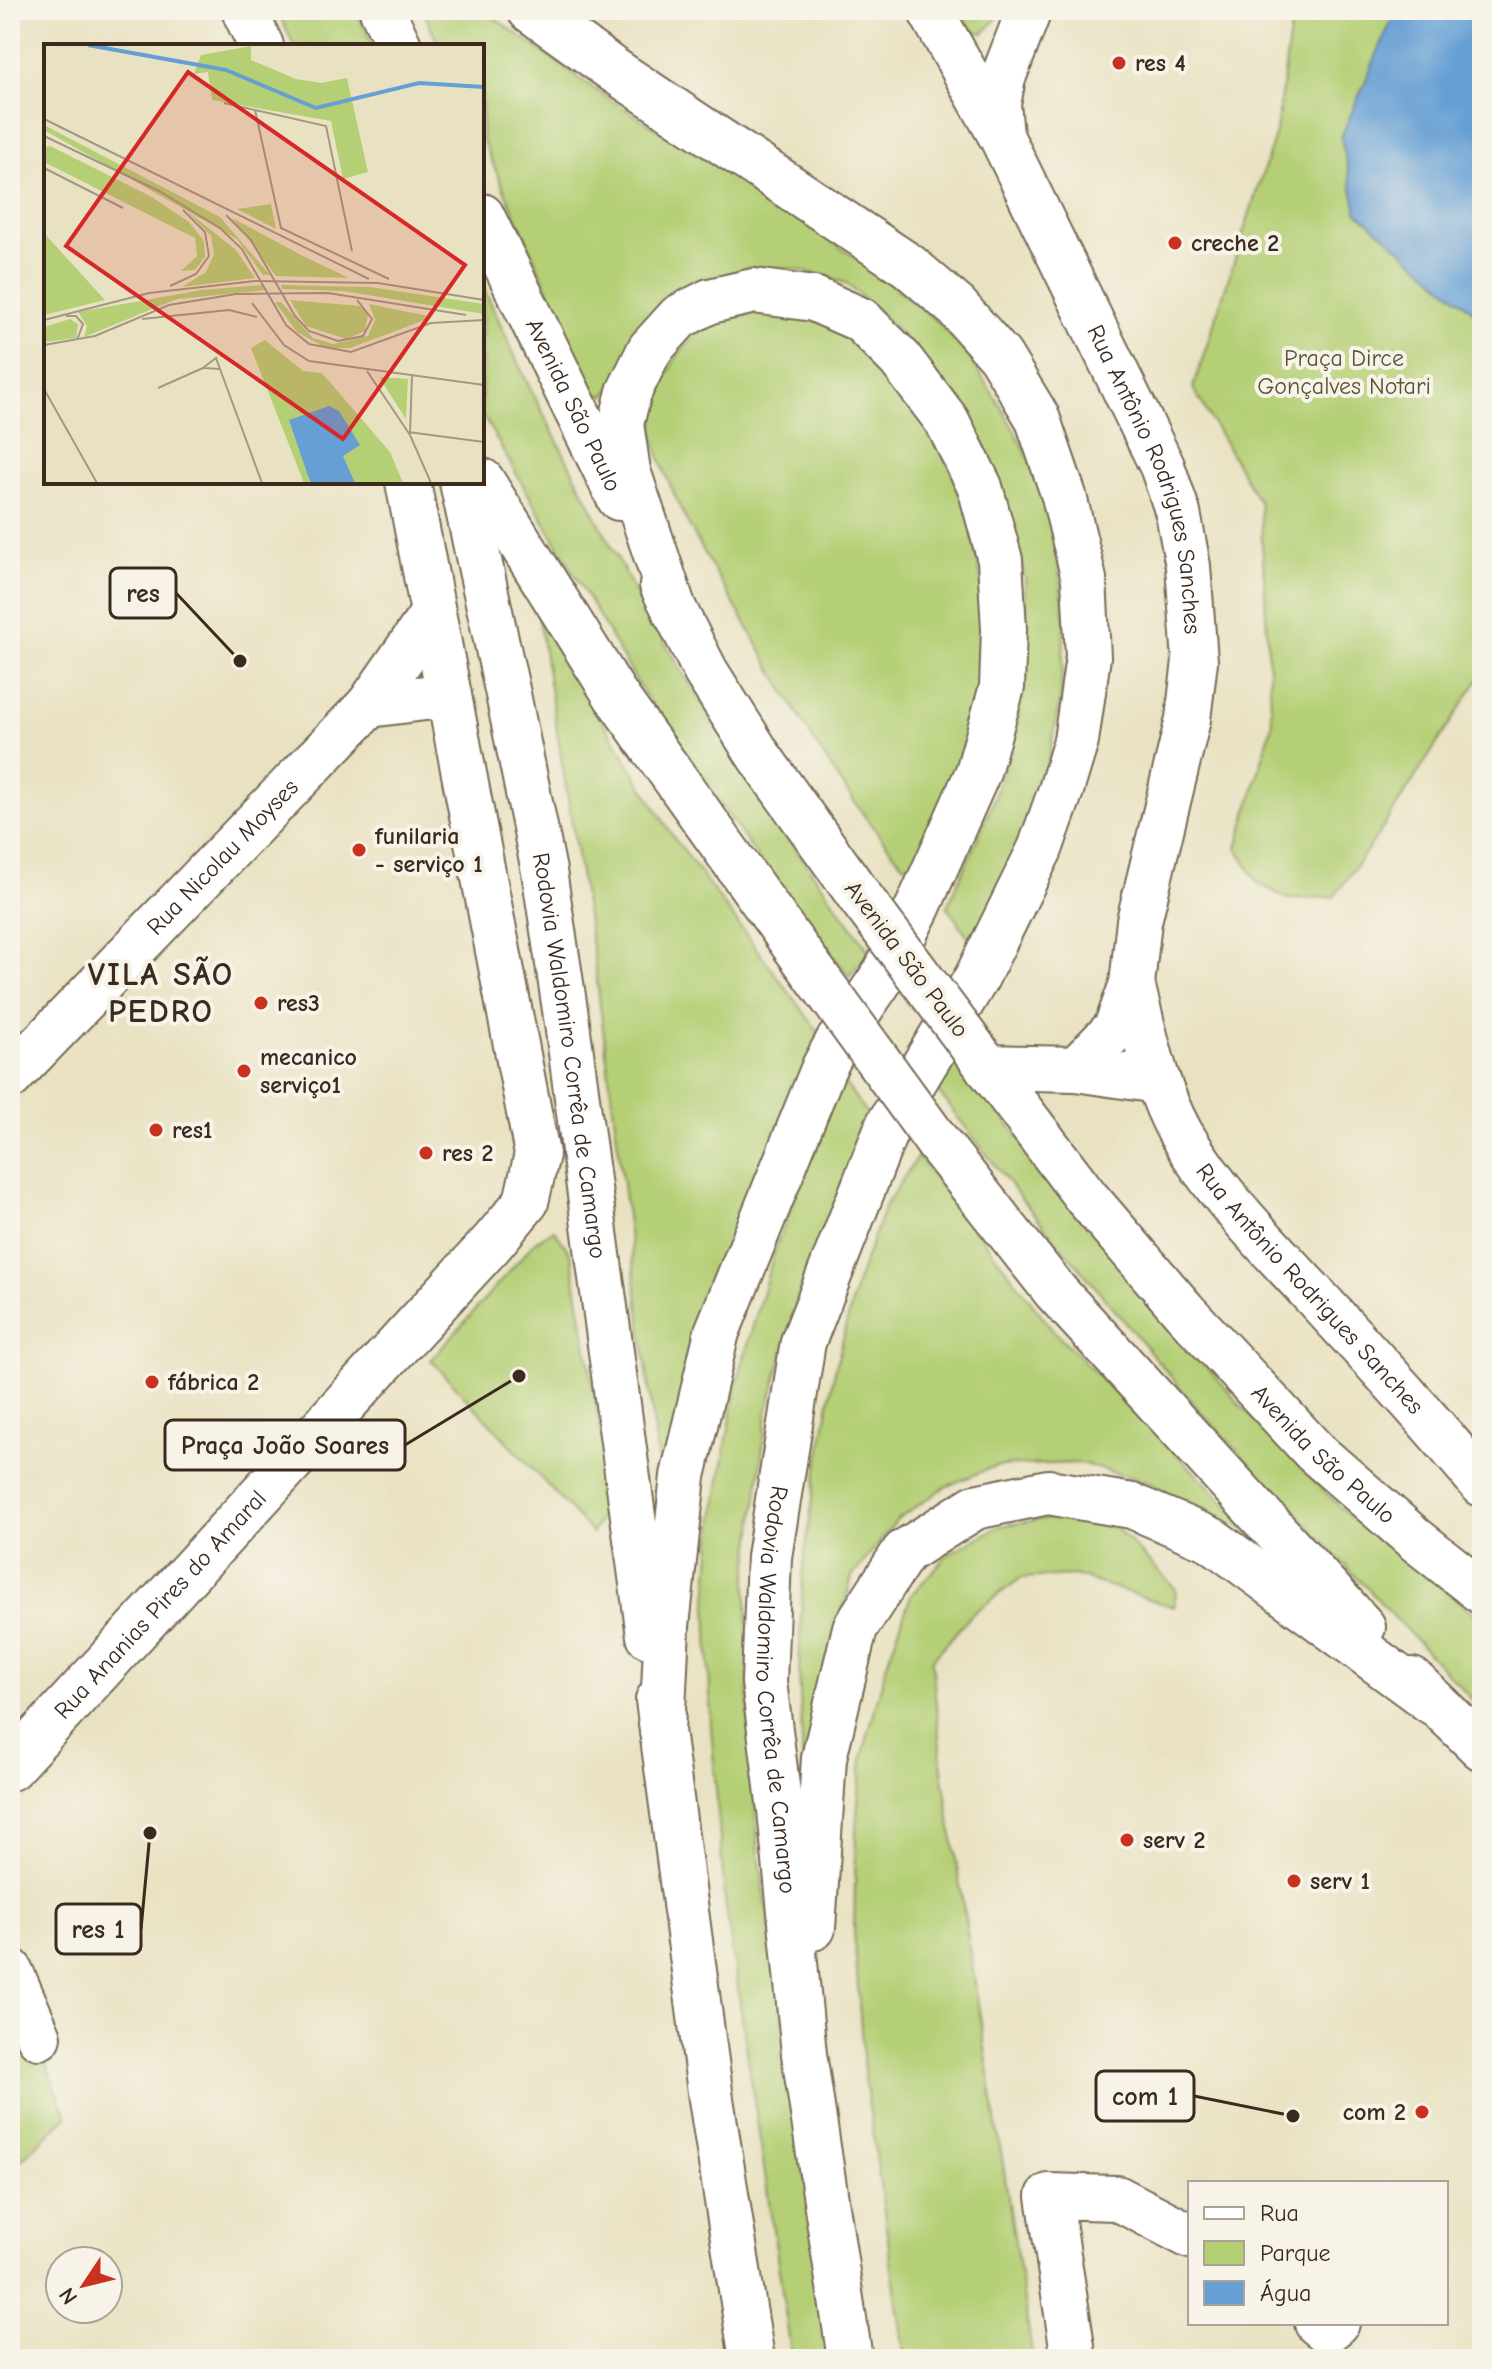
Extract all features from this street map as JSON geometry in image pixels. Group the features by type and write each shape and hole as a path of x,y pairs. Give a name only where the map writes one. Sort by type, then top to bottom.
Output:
{"main road":[{"path":"244,10 260,44"},
{"path":"382,10 398,44"},
{"name":"Rodovia Waldomiro Corrêa de Camargo","path":"530,10 615,71 909,266 957,307 1000,356 1037,417 1064,496 1084,579 1088,657 1076,741 1040,849 977,977 965,1055 888,1125 803,1342 769,1557 764,1682 804,2054 850,2359"},
{"name":"Rua Antônio Rodrigues Sanches","path":"930,10 1002,138 1162,466 1178,513 1188,566 1195,661 1188,719 1139,921 1132,984 1116,1028 1076,1069"},
{"path":"1002,138 998,104 1003,78 1029,10"},
{"name":"Avenida São Paulo","path":"484,220 706,672 759,756 860,897 965,1055 1184,1311 1315,1452 1415,1539 1482,1592"},
{"name":"Rodovia Waldomiro Corrêa de Camargo","path":"662,1731 667,1626 683,1476 717,1332 824,1067 885,973 978,772 1002,687 1004,629 1000,560 980,487 947,421 900,359 861,320 814,299 754,291 710,301 679,317 650,349 629,392 621,424 628,471 675,612"},
{"name":"Rua Ananias Pires do Amaral","path":"10,1768 492,1243 526,1202 537,1154 408,484"},
{"name":"Rodovia Waldomiro Corrêa de Camargo","path":"462,484 544,871 711,2099 752,2359"},
{"path":"484,484 616,696 938,1143 1056,1292 1432,1702 1482,1748"},
{"name":"Rua Nicolau Moyses","path":"10,1077 369,705 433,613"},
{"path":"369,705 449,695"},
{"name":"Rua Antônio Rodrigues Sanches","path":"1132,984 1158,1081 1180,1132 1206,1173 1241,1217 1406,1395 1482,1484"},
{"path":"965,1055 1158,1081"},
{"path":"804,2054 824,1758 855,1628 904,1552 975,1507 1048,1492 1132,1506 1212,1540 1432,1702"},
{"path":"10,1970 39,2037"},
{"path":"1074,2359 1049,2196 1117,2198 1188,2235"}],"green space":[{"path":"277,10 356,10 372,44 293,44"},
{"path":"423,10 483,10 606,97 870,267 938,322 971,360 1003,410 1033,465 1050,523 1065,619 1061,694 1047,769 1030,818 975,946 947,907 991,807 1016,730 1026,670 1025,579 1004,495 983,443 954,397 897,329 846,283 795,269 749,268 711,280 606,395 598,396 591,388 484,144 484,44 438,44"},
{"path":"959,10 1001,10 984,33 972,32"},
{"name":"Praça Dirce Gonçalves Notari","path":"1293,10 1482,10 1482,674 1334,897 1288,899 1258,883 1237,848 1272,725 1260,504 1193,388 1276,132"},
{"path":"484,288 526,380 638,598 758,797 870,952 849,976 760,861 638,684 484,417"},
{"path":"783,309 828,322 899,385 934,435 964,495 983,590 987,667 957,768 917,862 912,865 903,864 858,807 799,716 694,534 662,465 655,442 657,399 676,359 687,344 712,325 728,319"},
{"path":"538,614 672,835 823,1038 667,1529 595,966"},
{"path":"948,1048 1125,1270 1240,1405 1350,1517 1482,1619 1482,1710 1199,1410 1024,1202 931,1083"},
{"path":"841,1078 869,1117 800,1289 767,1413 747,1580 749,1725 759,1853 832,2359 792,2359 725,1901 711,1727 707,1600 714,1516 736,1386 776,1246"},
{"path":"918,1156 1054,1331 1260,1538 1147,1482 1080,1463 995,1466 945,1487 897,1520 852,1577 825,1673 805,1818 799,1668 803,1567 817,1470 833,1379 857,1282 885,1206"},
{"path":"554,1230 571,1254 612,1498 592,1533 431,1360 536,1241"},
{"path":"1058,1517 1116,1528 1176,1589 1174,1607 1074,1575 1021,1578 972,1614 932,1660 942,1770 1033,2359 905,2359 864,2071 854,1933 856,1828 862,1758 886,1667 911,1595 948,1554 1000,1526"},
{"path":"10,1997 42,2054 67,2117 10,2170"}],"water":[{"path":"1396,10 1482,10 1482,319 1357,212 1341,137"}],"place":[{"name":"res 4","path":"1119,63"},
{"name":"creche 2","path":"1175,243"},
{"name":"res","path":"240,661"},
{"name":"funilaria - serviço 1","path":"359,850"},
{"name":"res3","path":"261,1003"},
{"name":"mecanico serviço1","path":"244,1071"},
{"name":"res1","path":"156,1130"},
{"name":"res 2","path":"426,1153"},
{"name":"Praça João Soares","path":"519,1376"},
{"name":"fábrica 2","path":"152,1382"},
{"name":"res 1","path":"150,1833"},
{"name":"serv 2","path":"1127,1840"},
{"name":"serv 1","path":"1294,1881"},
{"name":"com 2","path":"1422,2112"},
{"name":"com 1","path":"1293,2116"}],"district":[{"name":"VILA SÃO PEDRO","path":"161,992"}]}
